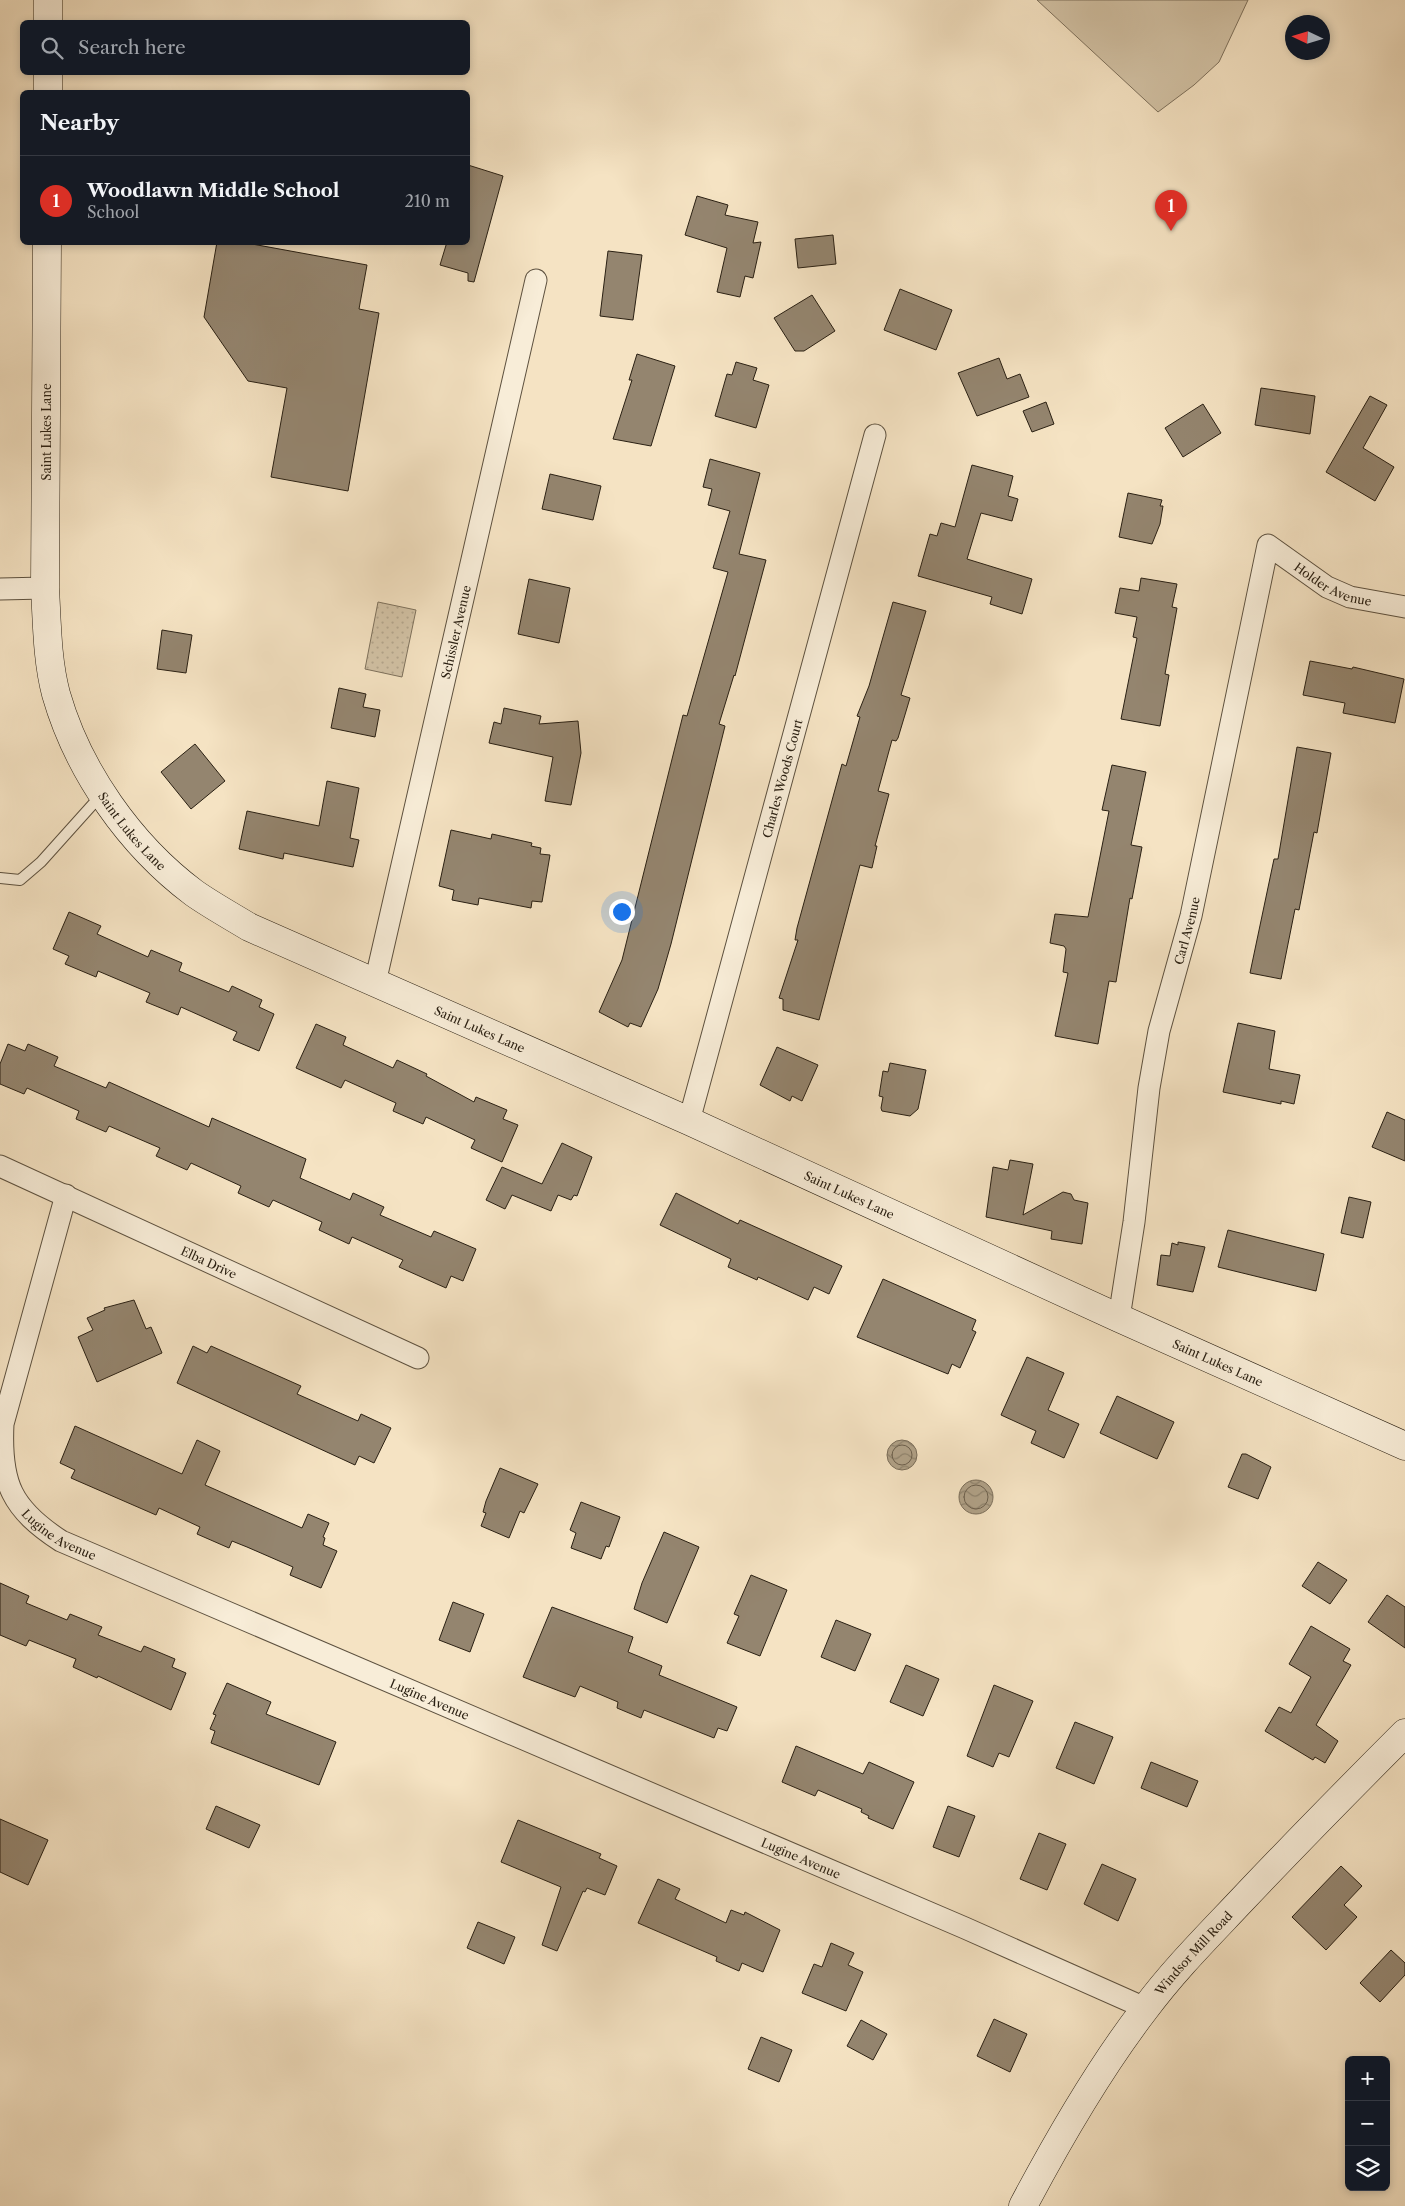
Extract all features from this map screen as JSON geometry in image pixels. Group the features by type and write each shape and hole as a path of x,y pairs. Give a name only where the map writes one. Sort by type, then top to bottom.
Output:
{"street":[{"path":"48,0 48,20"},
{"path":"48,75 48,90"},
{"name":"Saint Lukes Lane","path":"47,245 45,588 49,644 56,693 75,746 103,794 146,851 194,892 249,927 689,1121 1119,1318 1405,1446"},
{"name":"Schissler Avenue","path":"375,983 536,280"},
{"name":"Charles Woods Court","path":"689,1121 876,434"},
{"name":"Holder Avenue","path":"1268,545 1327,587 1350,597 1405,607"},
{"name":"Carl Avenue","path":"1119,1318 1134,1222 1149,1088 1159,1031 1191,916 1268,545"},
{"path":"0,589 45,588"},
{"name":"Elba Drive","path":"0,1166 418,1358"},
{"name":"Lugine Avenue","path":"66,1195 3,1424 1,1443 4,1474 15,1500 33,1523 61,1541 965,1928 1145,2008"},
{"name":"Windsor Mill Road","path":"1023,2206 1052,2152 1101,2072 1145,2008 1220,1923 1317,1821 1405,1733"}],"lane":[{"path":"0,878 20,880 41,862 103,794"}],"shaded area":[{"path":"1037,0 1248,0 1219,62 1194,85 1158,112"},
{"path":"378,602 416,610 402,677 365,669"}],"water":[{"path":"902,1440 913,1444 917,1455 913,1466 902,1470 891,1466 887,1455 891,1444"},
{"path":"976,1480 988,1485 993,1497 988,1509 976,1514 964,1509 959,1497 964,1485"}],"building":[{"path":"470,166 503,176 474,282 468,281 468,273 440,265 446,245 470,245"},
{"path":"697,196 728,205 725,215 758,222 753,243 761,242 753,278 745,276 740,297 717,292 727,248 685,235"},
{"path":"833,235 836,264 798,268 795,239"},
{"path":"216,245 257,245 367,265 359,309 379,313 348,491 271,477 287,388 248,381 204,317"},
{"path":"608,251 642,255 633,320 600,316"},
{"path":"900,289 952,310 936,350 884,330"},
{"path":"812,295 835,331 804,351 795,351 774,318"},
{"path":"637,354 675,366 651,446 613,439 632,380 629,380"},
{"path":"999,358 1007,379 1020,374 1029,397 977,416 958,373"},
{"path":"736,362 757,368 753,380 769,385 756,428 715,416 727,374 732,375"},
{"path":"1261,388 1315,396 1310,434 1255,425"},
{"path":"1370,396 1387,405 1363,448 1394,467 1375,501 1326,472"},
{"path":"1046,402 1054,424 1032,432 1023,411"},
{"path":"1203,404 1221,433 1183,457 1165,428"},
{"path":"710,459 760,473 739,554 766,560 735,676 719,724 725,726 658,989 641,1027 630,1023 628,1027 599,1012 622,960 683,715 687,716 728,572 713,568 730,511 708,505 712,489 703,487"},
{"path":"972,465 1013,476 1008,496 1018,499 1012,521 981,513 967,559 1032,579 1022,614 990,604 992,597 918,576 930,534 937,536 941,523 955,527"},
{"path":"550,474 601,486 593,520 542,509"},
{"path":"1128,493 1162,500 1160,524 1152,544 1119,537"},
{"path":"1141,578 1177,584 1172,607 1177,608 1165,674 1169,675 1160,726 1121,719 1137,638 1133,637 1137,617 1115,613 1120,588 1139,591"},
{"path":"529,579 570,588 559,643 518,634"},
{"path":"893,602 926,611 901,695 910,698 898,738 896,741 892,740 878,791 889,794 875,846 877,846 872,868 860,865 819,1020 783,1010 783,999 779,998 798,940 795,940 797,928 842,764 846,766 860,717 857,716 869,686"},
{"path":"162,630 192,635 186,673 157,669"},
{"path":"1310,661 1352,669 1353,667 1404,679 1395,723 1343,713 1345,703 1303,695"},
{"path":"339,688 366,694 363,707 380,710 375,737 331,728"},
{"path":"504,708 541,716 539,724 578,721 581,753 571,805 545,801 553,757 489,743 494,722 501,724"},
{"path":"195,744 225,781 191,809 161,772"},
{"path":"1297,747 1331,753 1317,833 1314,832 1299,910 1295,909 1281,979 1250,973 1274,859 1278,859"},
{"path":"1112,765 1146,772 1131,845 1142,847 1132,899 1130,898 1116,982 1109,981 1098,1044 1055,1036 1068,973 1063,972 1066,949 1064,946 1050,943 1055,914 1088,917 1109,811 1102,810"},
{"path":"327,781 359,788 350,838 359,840 353,867 284,853 283,859 239,849 247,811 319,826"},
{"path":"451,830 491,839 492,834 532,843 531,846 541,848 540,854 550,855 542,902 532,901 531,908 479,898 478,905 452,900 454,890 439,886"},
{"path":"69,912 101,926 97,934 148,957 151,950 182,963 179,971 229,992 232,986 262,1000 259,1007 274,1014 259,1051 233,1040 237,1032 181,1007 178,1015 146,1002 150,993 98,971 96,977 65,964 69,956 53,949"},
{"path":"1238,1023 1275,1031 1269,1069 1300,1075 1294,1104 1281,1101 1281,1104 1223,1092"},
{"path":"316,1024 346,1037 343,1045 393,1068 397,1060 427,1074 426,1076 474,1102 476,1097 507,1110 503,1119 518,1125 502,1162 471,1148 475,1140 426,1117 423,1124 393,1111 396,1103 345,1080 341,1088 296,1068"},
{"path":"8,1044 25,1051 28,1044 58,1057 54,1066 106,1088 109,1082 209,1127 212,1118 306,1159 300,1178 350,1200 353,1193 384,1207 380,1215 431,1237 434,1231 476,1249 463,1281 451,1276 446,1288 399,1267 403,1260 352,1237 349,1244 319,1230 322,1222 273,1200 269,1207 238,1193 241,1186 191,1163 187,1170 156,1156 160,1148 109,1126 106,1132 76,1119 79,1111 27,1088 24,1094 0,1084 0,1064"},
{"path":"777,1047 818,1065 802,1101 792,1096 790,1101 760,1085"},
{"path":"890,1063 926,1070 918,1109 910,1116 882,1111 883,1097 879,1096 883,1071 888,1072"},
{"path":"1387,1112 1405,1120 1405,1161 1372,1147"},
{"path":"562,1143 592,1157 577,1196 574,1195 571,1200 558,1195 551,1211 512,1195 505,1209 486,1200 502,1167 542,1184"},
{"path":"1010,1160 1033,1164 1023,1215 1063,1192 1071,1194 1074,1200 1088,1203 1082,1244 1051,1239 1052,1231 986,1217 993,1167 1008,1170"},
{"path":"676,1193 738,1224 740,1220 842,1266 829,1294 814,1287 808,1300 758,1277 757,1280 728,1267 731,1259 660,1225"},
{"path":"1349,1197 1371,1202 1363,1238 1341,1233"},
{"path":"1228,1230 1324,1254 1316,1291 1218,1267"},
{"path":"1178,1242 1205,1247 1193,1292 1157,1285 1161,1255 1170,1256 1172,1243 1178,1245"},
{"path":"883,1279 976,1320 972,1330 976,1332 960,1368 952,1364 948,1374 857,1337"},
{"path":"134,1300 146,1329 151,1327 162,1353 97,1382 78,1337 93,1330 87,1318 105,1310 104,1308"},
{"path":"193,1346 207,1353 211,1346 301,1386 297,1394 358,1421 361,1414 391,1428 374,1463 359,1456 355,1465 177,1383"},
{"path":"1027,1357 1064,1373 1048,1410 1079,1424 1064,1458 1031,1443 1036,1431 1001,1415"},
{"path":"1117,1396 1174,1422 1157,1459 1100,1433"},
{"path":"75,1426 182,1474 197,1440 220,1451 205,1485 302,1528 308,1514 329,1523 323,1537 325,1538 323,1545 337,1551 321,1588 290,1575 293,1567 232,1541 229,1548 197,1534 200,1527 159,1508 156,1515 71,1478 75,1470 60,1463"},
{"path":"1242,1454 1246,1454 1271,1467 1258,1499 1228,1487"},
{"path":"500,1468 538,1484 524,1513 520,1511 509,1538 481,1526 486,1513 483,1512 486,1501"},
{"path":"581,1502 620,1517 609,1547 606,1546 601,1559 571,1548 576,1533 570,1530"},
{"path":"664,1532 699,1547 667,1623 634,1609 642,1583"},
{"path":"1318,1562 1347,1580 1330,1604 1302,1586"},
{"path":"751,1575 787,1590 760,1656 727,1643 739,1616 734,1614"},
{"path":"0,1583 29,1596 26,1603 67,1620 70,1614 102,1627 98,1635 141,1652 144,1646 175,1659 172,1667 186,1673 171,1710 98,1676 97,1678 73,1667 76,1659 29,1640 26,1646 0,1635"},
{"path":"1387,1595 1405,1607 1405,1648 1368,1622"},
{"path":"453,1602 484,1614 470,1652 439,1640"},
{"path":"552,1607 633,1637 628,1652 662,1666 659,1675 737,1707 727,1731 718,1728 714,1738 644,1710 641,1718 617,1708 618,1702 580,1686 575,1697 523,1677"},
{"path":"836,1620 871,1634 855,1671 821,1657"},
{"path":"1311,1626 1350,1649 1343,1661 1351,1665 1316,1725 1338,1741 1325,1763 1315,1757 1313,1760 1265,1731 1279,1707 1291,1713 1311,1677 1289,1664"},
{"path":"906,1665 939,1679 923,1716 890,1702"},
{"path":"227,1683 271,1702 266,1714 336,1742 319,1785 211,1743 215,1731 210,1729 216,1715 213,1714"},
{"path":"994,1685 1033,1701 1009,1757 999,1753 993,1767 967,1756"},
{"path":"1075,1722 1113,1737 1094,1784 1056,1768"},
{"path":"796,1746 863,1774 869,1762 914,1782 893,1829 868,1818 869,1816 861,1812 862,1809 818,1790 815,1796 782,1782"},
{"path":"1151,1762 1198,1781 1187,1807 1141,1788"},
{"path":"216,1806 260,1825 249,1848 206,1829"},
{"path":"948,1806 975,1816 959,1857 933,1847"},
{"path":"0,1819 48,1840 28,1885 0,1872"},
{"path":"518,1820 601,1854 599,1858 617,1866 605,1895 587,1888 585,1892 583,1891 557,1951 542,1945 561,1887 501,1862"},
{"path":"1039,1833 1066,1844 1047,1890 1020,1879"},
{"path":"1102,1864 1136,1879 1118,1921 1084,1904"},
{"path":"1341,1866 1362,1886 1344,1905 1357,1917 1326,1950 1292,1917"},
{"path":"658,1879 680,1889 675,1899 726,1923 731,1910 744,1915 745,1912 780,1930 763,1972 742,1963 739,1971 716,1961 717,1957 638,1923"},
{"path":"478,1922 515,1937 504,1964 467,1948"},
{"path":"831,1943 854,1953 848,1965 863,1972 846,2011 802,1993 814,1964 822,1967"},
{"path":"1391,1950 1405,1963 1405,1975 1380,2002 1360,1983"},
{"path":"994,2019 1027,2034 1010,2072 977,2056"},
{"path":"861,2020 887,2034 873,2060 847,2046"},
{"path":"761,2037 792,2050 779,2082 748,2069"}],"place":[{"name":"Woodlawn Middle School","path":"1171,231"}]}
